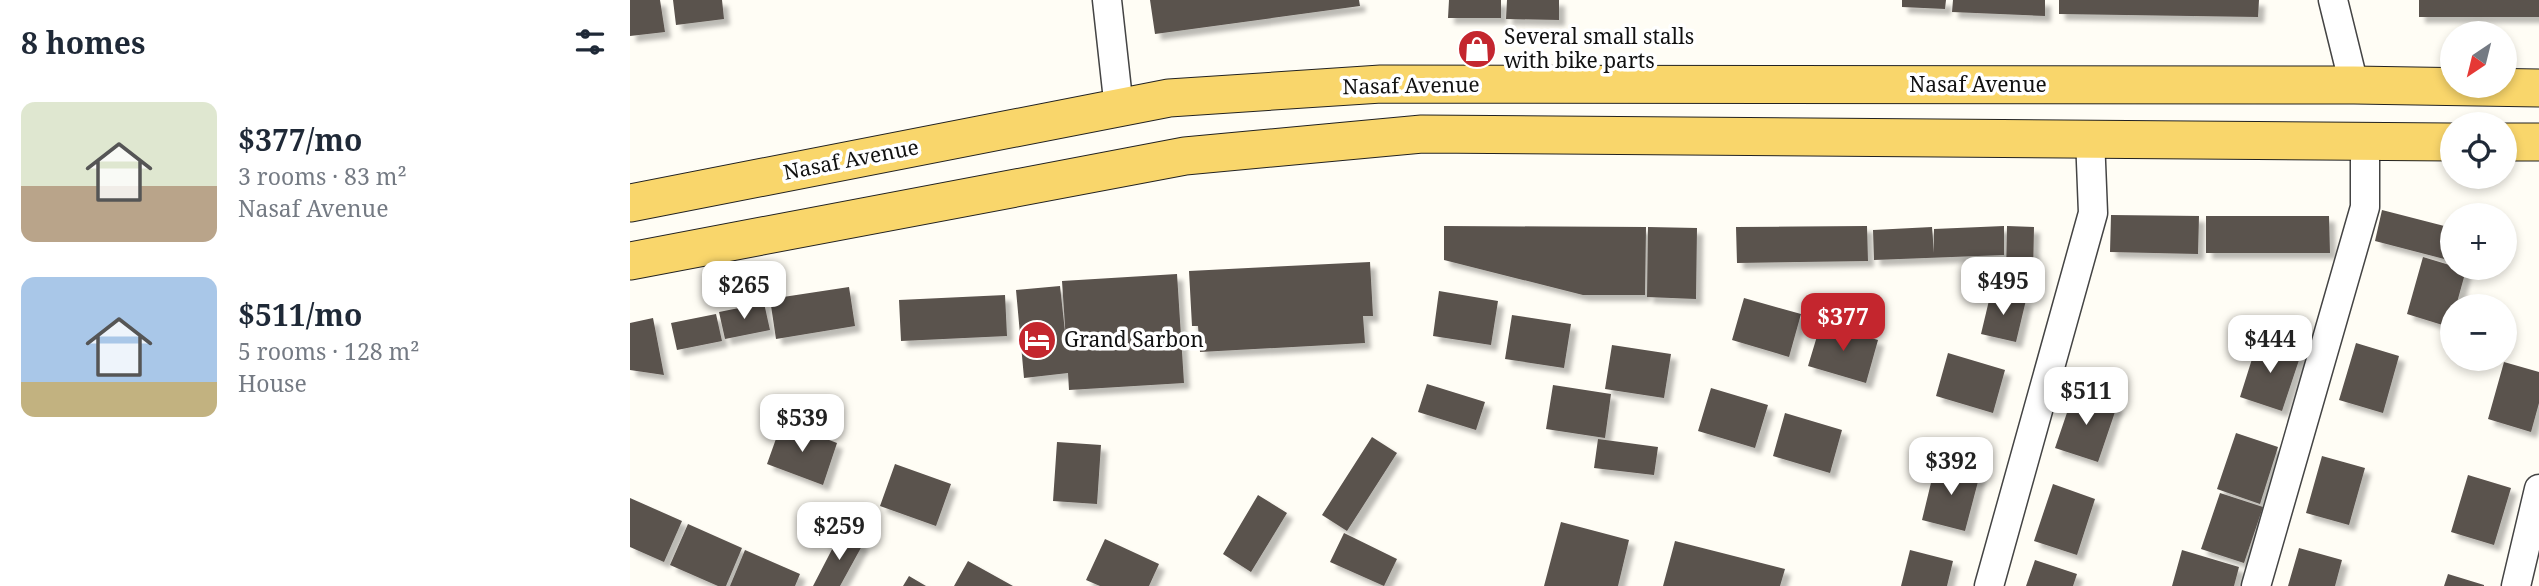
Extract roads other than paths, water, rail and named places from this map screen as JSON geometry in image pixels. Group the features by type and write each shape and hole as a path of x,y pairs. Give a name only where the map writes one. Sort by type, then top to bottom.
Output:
{"main road":[{"name":"Nasaf Avenue","path":"630,203 1169,98 1381,84 2354,85 2539,88"},
{"path":"630,261 1185,156 1422,134 2090,137 2440,142"},
{"path":"2517,142 2539,142"}],"street":[{"path":"1107,0 1119,108"},
{"path":"2333,0 2354,85"},
{"path":"1989,586 2093,213 2090,137"},
{"path":"2256,586 2365,207 2365,142"},
{"path":"2516,586 2539,489"}],"place":[{"name":"Several small stalls with bike parts","path":"1477,49"},
{"name":"Grand Sarbon","path":"1037,340"}]}
